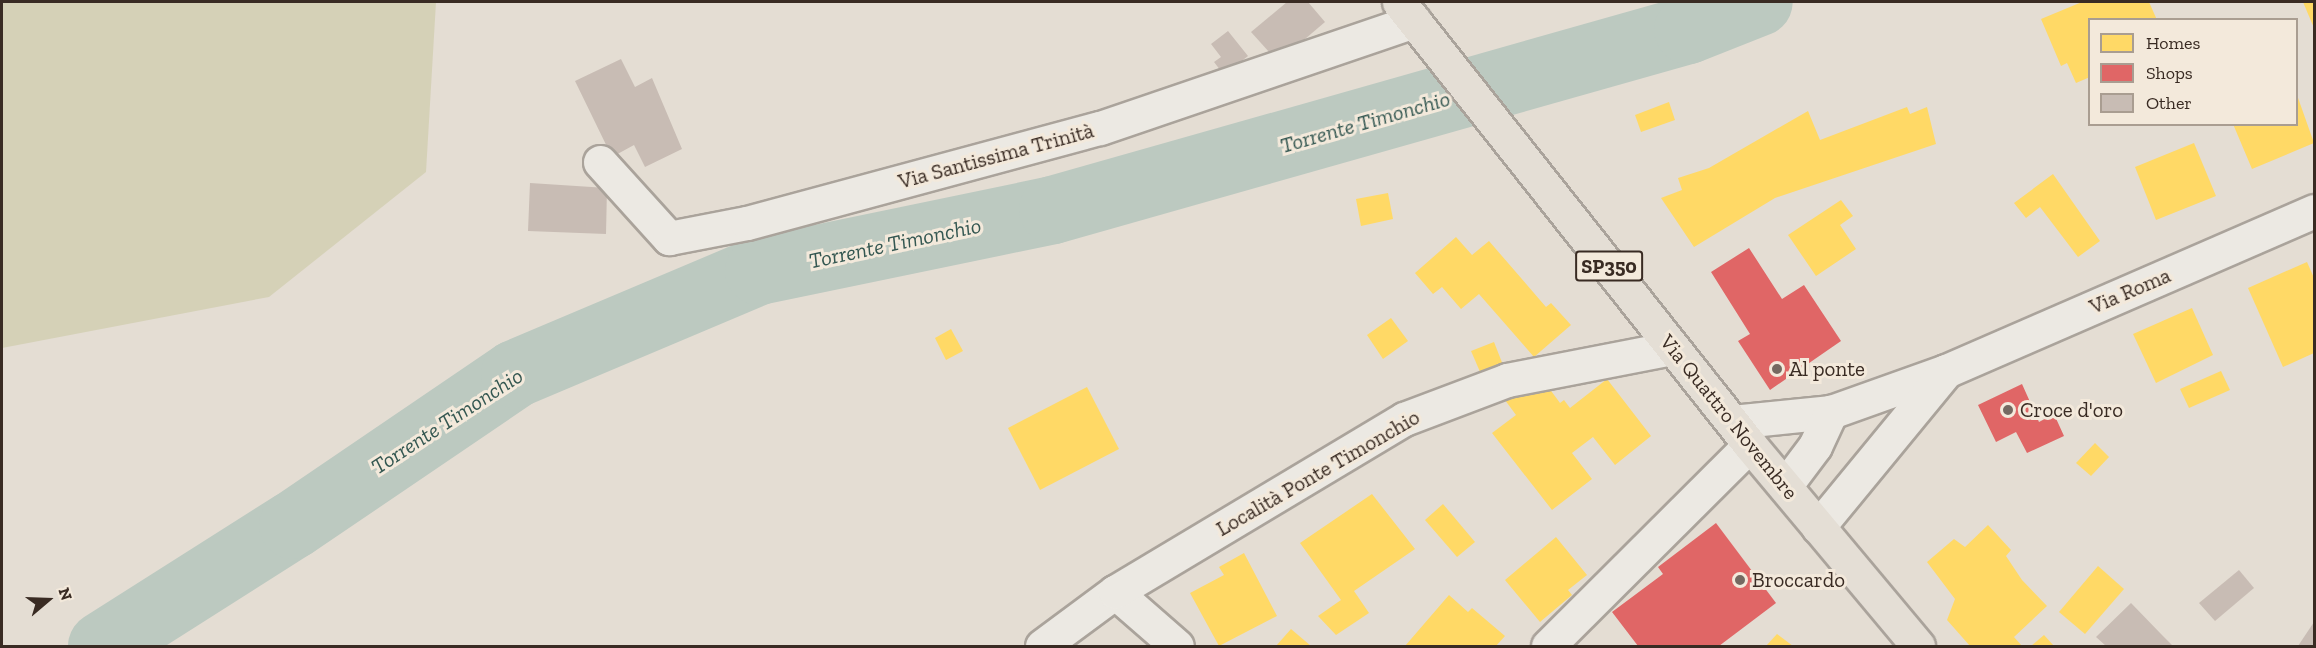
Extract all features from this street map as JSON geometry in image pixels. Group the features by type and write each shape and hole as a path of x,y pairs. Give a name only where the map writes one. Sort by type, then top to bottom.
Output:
{"main road":[{"name":"Via Santissima Trinità","path":"1411,17 1545,184"},
{"name":"Via Quattro Novembre","path":"1545,184 1741,434 1918,646"}],"street":[{"name":"Via Santissima Trinità","path":"600,162 669,238 747,223 1100,128 1411,17"},
{"name":"Via Roma","path":"1741,434 1831,412 1946,371 2314,212"},
{"name":"Località Ponte Timonchio","path":"1042,646 1116,592 1404,419 1508,380 1672,348"},
{"name":"Via Roma","path":"1818,527 1946,371"},
{"path":"1785,486 1815,446 1831,412"},
{"path":"1548,646 1741,434"},
{"path":"1116,592 1177,646"}],"shaded area":[{"path":"2,2 436,2 426,172 269,297 2,348"}],"building: Homes":[{"path":"2082,2 2149,2 2156,18 2088,18 2088,78 2076,83 2067,63 2061,66 2041,19"},
{"path":"2303,2 2314,2 2314,28"},
{"path":"2298,98 2314,143 2252,169 2234,126 2298,126"},
{"path":"1669,102 1675,120 1641,132 1635,115"},
{"path":"1907,107 1910,114 1927,107 1936,144 1775,198 1694,247 1661,198 1682,190 1678,178 1709,168 1808,111 1820,140"},
{"path":"2194,143 2216,196 2156,220 2135,167"},
{"path":"2053,174 2100,241 2078,257 2040,207 2026,218 2014,203"},
{"path":"1388,193 1393,219 1361,226 1356,199"},
{"path":"1841,200 1853,216 1840,225 1856,249 1816,276 1788,235"},
{"path":"1456,237 1472,255 1489,241 1546,307 1551,303 1571,325 1534,357 1479,294 1461,309 1442,287 1433,294 1415,273"},
{"path":"2307,262 2314,278 2314,353 2283,367 2248,288"},
{"path":"2192,308 2213,355 2156,383 2133,334"},
{"path":"1391,318 1408,341 1383,359 1367,335"},
{"path":"951,329 963,351 946,360 935,338"},
{"path":"1494,342 1503,365 1481,374 1471,351"},
{"path":"2221,371 2230,390 2189,408 2180,389"},
{"path":"1607,379 1651,436 1615,465 1593,437 1572,453 1592,479 1552,510 1492,433 1516,415 1502,396 1546,384 1560,403 1564,400 1570,408"},
{"path":"1087,387 1119,449 1040,490 1008,428"},
{"path":"2095,443 2109,457 2091,476 2076,463"},
{"path":"1372,494 1415,549 1354,591 1369,613 1336,635 1318,616 1341,600 1300,543"},
{"path":"1443,504 1475,542 1457,557 1425,520"},
{"path":"1988,525 2011,550 2006,556 2022,580 2047,606 2014,637 2022,646 1970,646 1947,620 1955,599 1927,562 1954,539 1965,547"},
{"path":"1556,537 1587,575 1568,590 1572,595 1540,622 1505,580"},
{"path":"1244,553 1277,616 1219,646 1190,593 1224,575 1219,567"},
{"path":"2098,566 2124,589 2085,634 2059,612"},
{"path":"1449,595 1468,612 1472,608 1505,636 1496,646 1405,646"},
{"path":"1291,629 1311,646 1276,646"},
{"path":"1777,634 1793,646 1766,646"},
{"path":"2044,635 2054,646 2031,646"}],"building: Shops":[{"path":"1749,248 1782,299 1804,285 1841,341 1770,390 1738,341 1750,334 1711,272"},
{"path":"2022,384 2039,422 2054,414 2064,436 2027,453 2016,432 1996,442 1978,405"},
{"path":"1716,523 1776,603 1719,646 1638,646 1612,612 1663,574 1658,567"}],"building: Other":[{"path":"1287,2 1308,2 1325,22 1278,62 1251,32"},
{"path":"1228,31 1248,56 1224,75 1214,62 1221,57 1211,44"},
{"path":"621,59 635,87 652,78 682,149 645,167 634,145 612,157 575,81"},
{"path":"530,183 607,188 606,234 528,231"},
{"path":"2239,570 2254,588 2215,621 2199,603"},
{"path":"2131,603 2173,646 2106,646 2096,637"},
{"path":"2314,622 2314,646 2298,646"}],"waterway":[{"name":"Torrente Timonchio","path":"102,646 293,525 515,374 759,271 1053,210 1688,30 1759,2"}],"place":[{"name":"Al ponte","path":"1777,369"},
{"name":"Croce d'oro","path":"2008,410"},
{"name":"Broccardo","path":"1740,580"}]}
